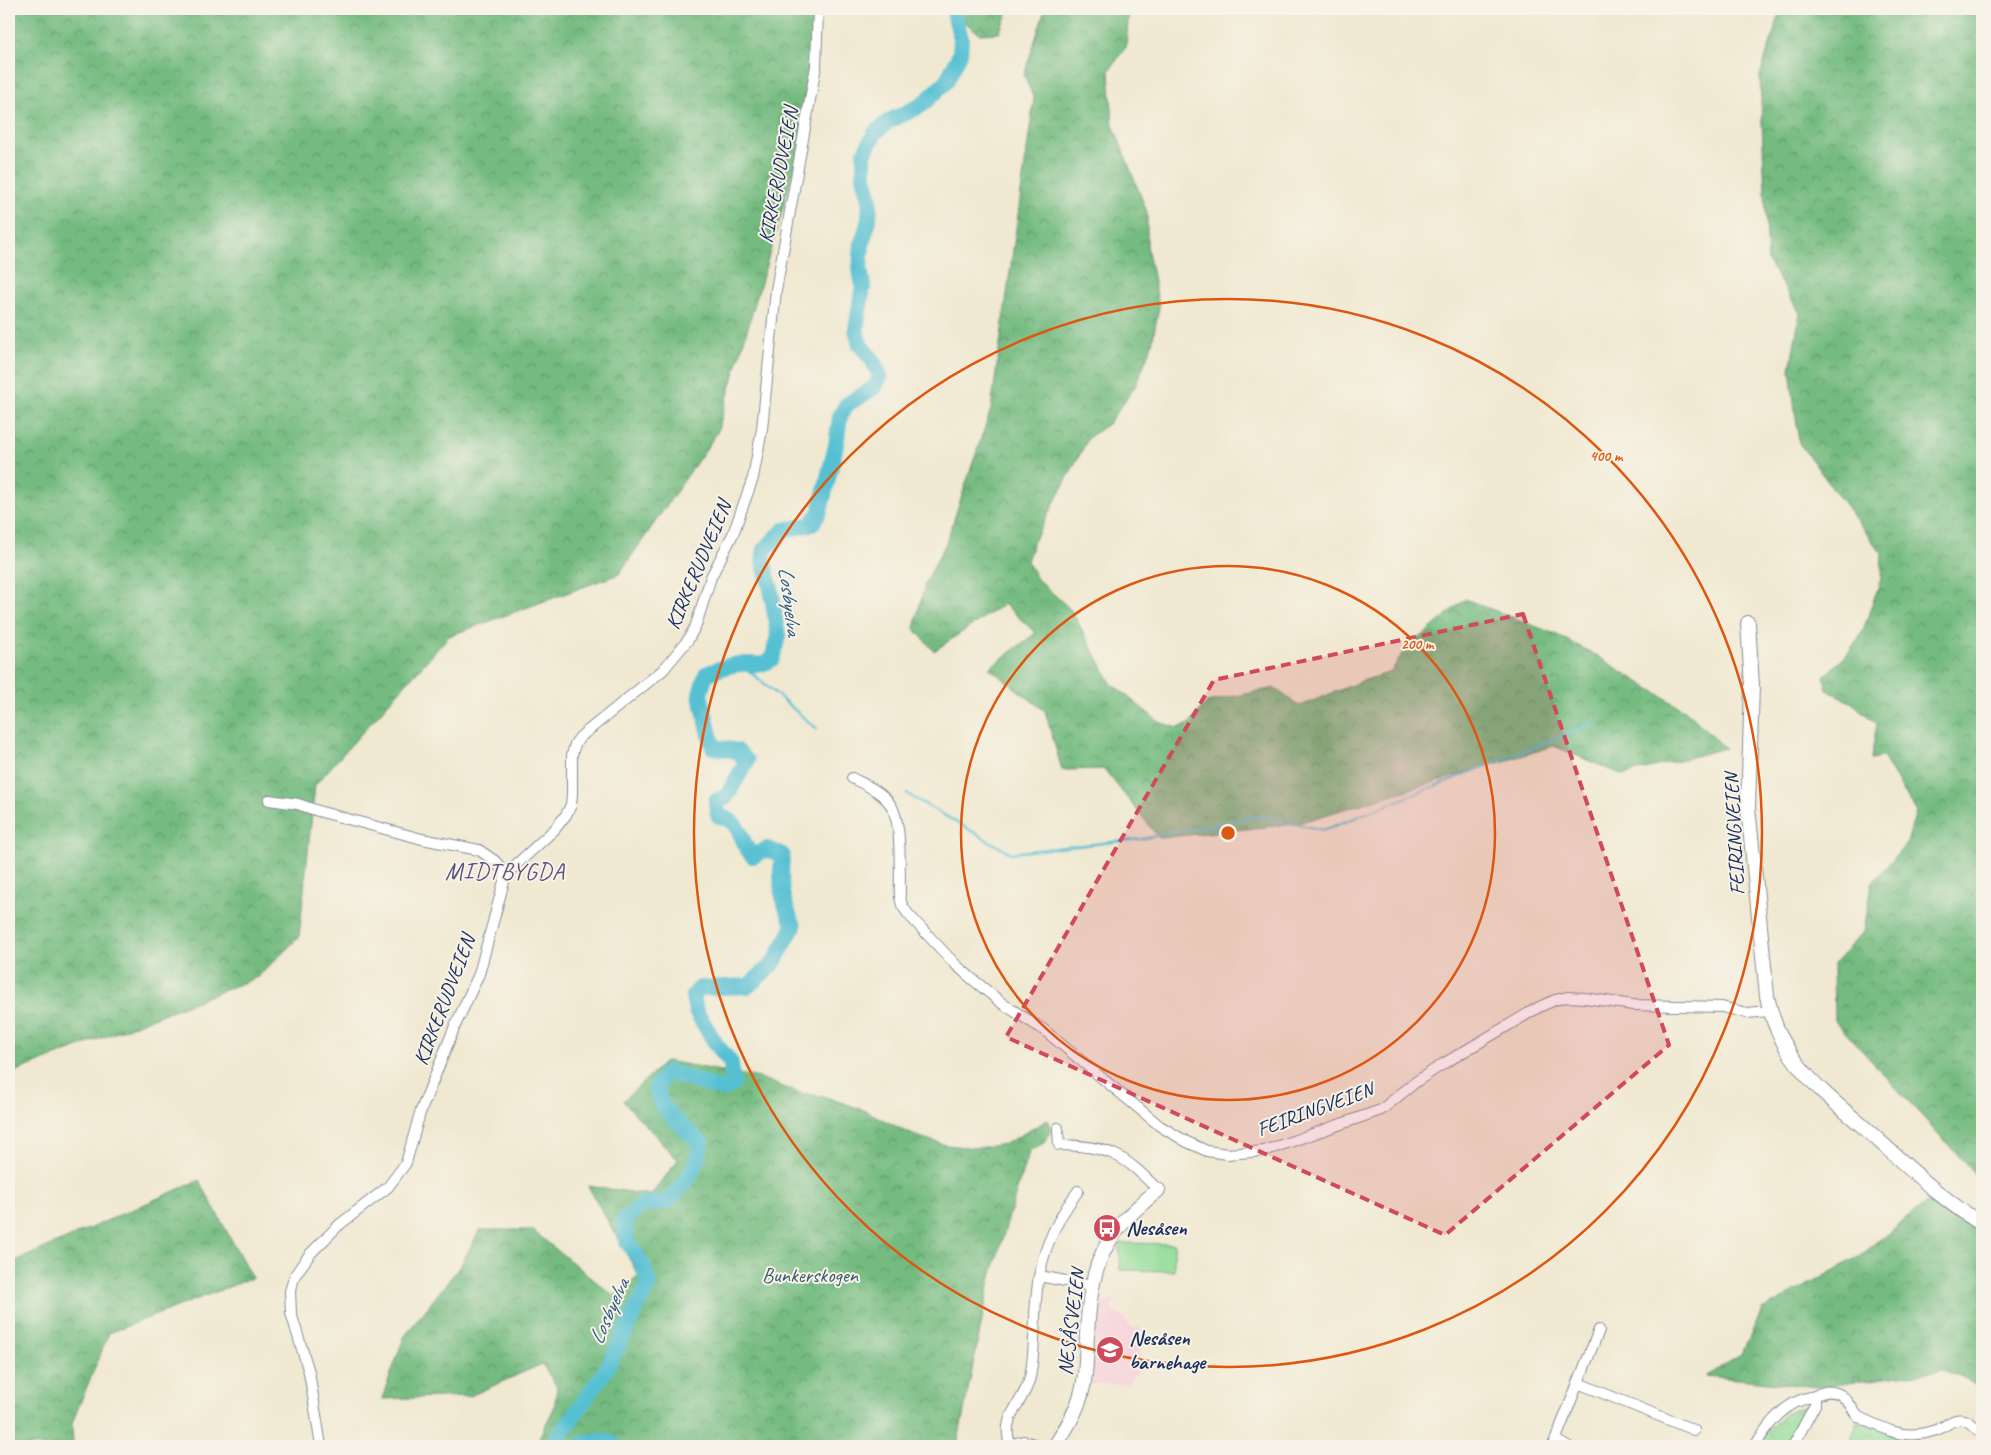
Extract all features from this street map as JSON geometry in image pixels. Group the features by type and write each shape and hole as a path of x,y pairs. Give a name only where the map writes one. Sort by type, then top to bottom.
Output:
{"street":[{"name":"KIRKERUDVEIEN","path":"321,1446 309,1372 291,1313 290,1291 294,1275 310,1254 338,1224 388,1187 406,1163 420,1113 455,1026 479,974 506,874 555,829 571,806 572,755 575,744 580,737 663,670 688,640 696,625 711,577 744,506 753,478 762,429 776,290 816,66 818,9"},
{"name":"FEIRINGVEIEN","path":"1748,623 1752,686 1748,806 1770,1011 1789,1052 1811,1080 1925,1182 1949,1202 1982,1224"},
{"name":"FEIRINGVEIEN","path":"852,778 880,794 890,804 898,824 900,896 902,905 908,914 955,964 1003,1004 1044,1030 1160,1126 1187,1142 1208,1151 1227,1154 1264,1152 1380,1110 1417,1081 1443,1064 1539,1007 1567,997 1632,1005 1722,1007 1747,1013 1770,1011"},
{"path":"269,800 298,804 422,839 479,850 495,861 506,874"},
{"path":"1058,1128 1059,1145 1087,1146 1102,1149 1127,1161 1158,1190"},
{"name":"NESÅSVEIEN","path":"1056,1446 1074,1414 1082,1391 1092,1286 1100,1257 1112,1236 1133,1211 1158,1190"},
{"path":"1040,1446 1024,1441 1007,1445 1007,1430 1009,1418 1025,1392 1030,1377 1039,1276 1047,1247 1060,1216 1078,1191"},
{"path":"1039,1276 1092,1286"},
{"path":"1568,1446 1554,1443 1599,1330"},
{"path":"1578,1382 1694,1430"},
{"path":"1755,1446 1768,1424 1776,1416 1807,1398 1823,1391 1831,1390 1848,1401 1858,1416 1902,1434 1925,1433 1938,1429 1955,1419 1967,1420 1982,1433"},
{"path":"1794,1446 1815,1405 1815,1396"}],"highlighted area":[{"path":"1523,614 1669,1045 1445,1235 1006,1037 1214,680"}],"shaded area":[{"path":"1109,1300 1115,1301 1111,1310 1126,1319 1125,1321 1134,1329 1139,1326 1142,1332 1139,1370 1127,1384 1092,1384 1095,1311 1100,1311 1102,1304"}],"green space":[{"path":"9,9 815,9 805,132 717,433 619,574 449,636 315,785 299,937 258,977 9,1074"},
{"path":"948,9 1009,9 999,33 980,34"},
{"path":"1045,9 1129,9 1126,47 1109,71 1113,125 1147,212 1147,246 1159,307 1152,344 1136,385 1108,424 1089,437 1033,543 1027,561 1037,579 1071,610 1111,683 1159,722 1178,728 1189,724 1207,702 1274,688 1300,706 1362,681 1391,672 1411,639 1421,637 1465,599 1555,634 1592,653 1686,711 1725,748 1623,775 1554,746 1295,824 1159,838 1104,769 1062,770 1045,711 989,668 1036,633 1004,604 934,651 914,628 925,584 946,543 991,409 1034,99 1024,75"},
{"path":"1781,9 1982,9 1982,1179 1976,1175 1834,1020 1833,965 1864,931 1872,883 1907,843 1916,811 1883,757 1871,759 1877,724 1851,702 1827,690 1824,676 1845,657 1862,633 1881,579 1882,554 1799,443 1790,369 1800,313 1768,262 1760,76"},
{"name":"Bunkerskogen","path":"666,1061 760,1078 799,1093 826,1097 866,1111 913,1135 946,1145 978,1148 1005,1144 1048,1120 1051,1130 1044,1143 1030,1150 1026,1160 990,1280 957,1446 535,1446 554,1408 557,1387 542,1364 470,1396 382,1399 404,1337 461,1265 480,1230 532,1230 614,1296 639,1276 588,1186 651,1195 678,1160 623,1101"},
{"path":"199,1180 252,1278 109,1333 72,1423 73,1446 9,1446 9,1264"},
{"path":"1928,1201 1982,1228 1982,1387 1944,1370 1819,1387 1706,1376 1741,1355 1762,1310 1860,1256"},
{"path":"1120,1243 1174,1244 1174,1271 1120,1270"},
{"path":"1812,1403 1791,1446 1758,1446 1769,1430 1780,1419 1794,1410"},
{"path":"1858,1421 1899,1437 1895,1446 1848,1446"}],"waterway":[{"name":"Losbyelva","path":"555,1446 558,1438 606,1370 649,1284 641,1261 627,1242 624,1220 643,1204 667,1202 690,1175 699,1153 701,1143 676,1121 661,1104 656,1087 668,1072 723,1089 733,1084 731,1063 716,1044 696,1011 693,996 700,988 748,986 773,964 794,926 782,892 782,855 767,849 753,856 749,852 736,826 718,815 716,801 726,797 747,761 737,751 713,747 700,694 706,674 732,665 760,664 772,659 778,636 771,589 763,561 765,549 784,530 812,524 820,511 836,445 840,417 846,405 875,387 880,376 872,359 860,345 856,329 863,286 860,269 862,243 869,220 870,199 864,177 864,154 875,133 889,121 922,105 946,82 960,54 961,38 955,17 955,9"},
{"path":"740,663 817,729"},
{"path":"907,794 1010,853 1141,839 1258,816 1324,830 1594,723"},
{"name":"Losbyelva","path":"579,1446 597,1441 611,1443 615,1446"}],"place":[{"name":"Nesåsen","path":"1107,1228"},
{"name":"Nesåsen barnehage","path":"1110,1350"}],"district":[{"name":"MIDTBYGDA","path":"505,871"}]}
